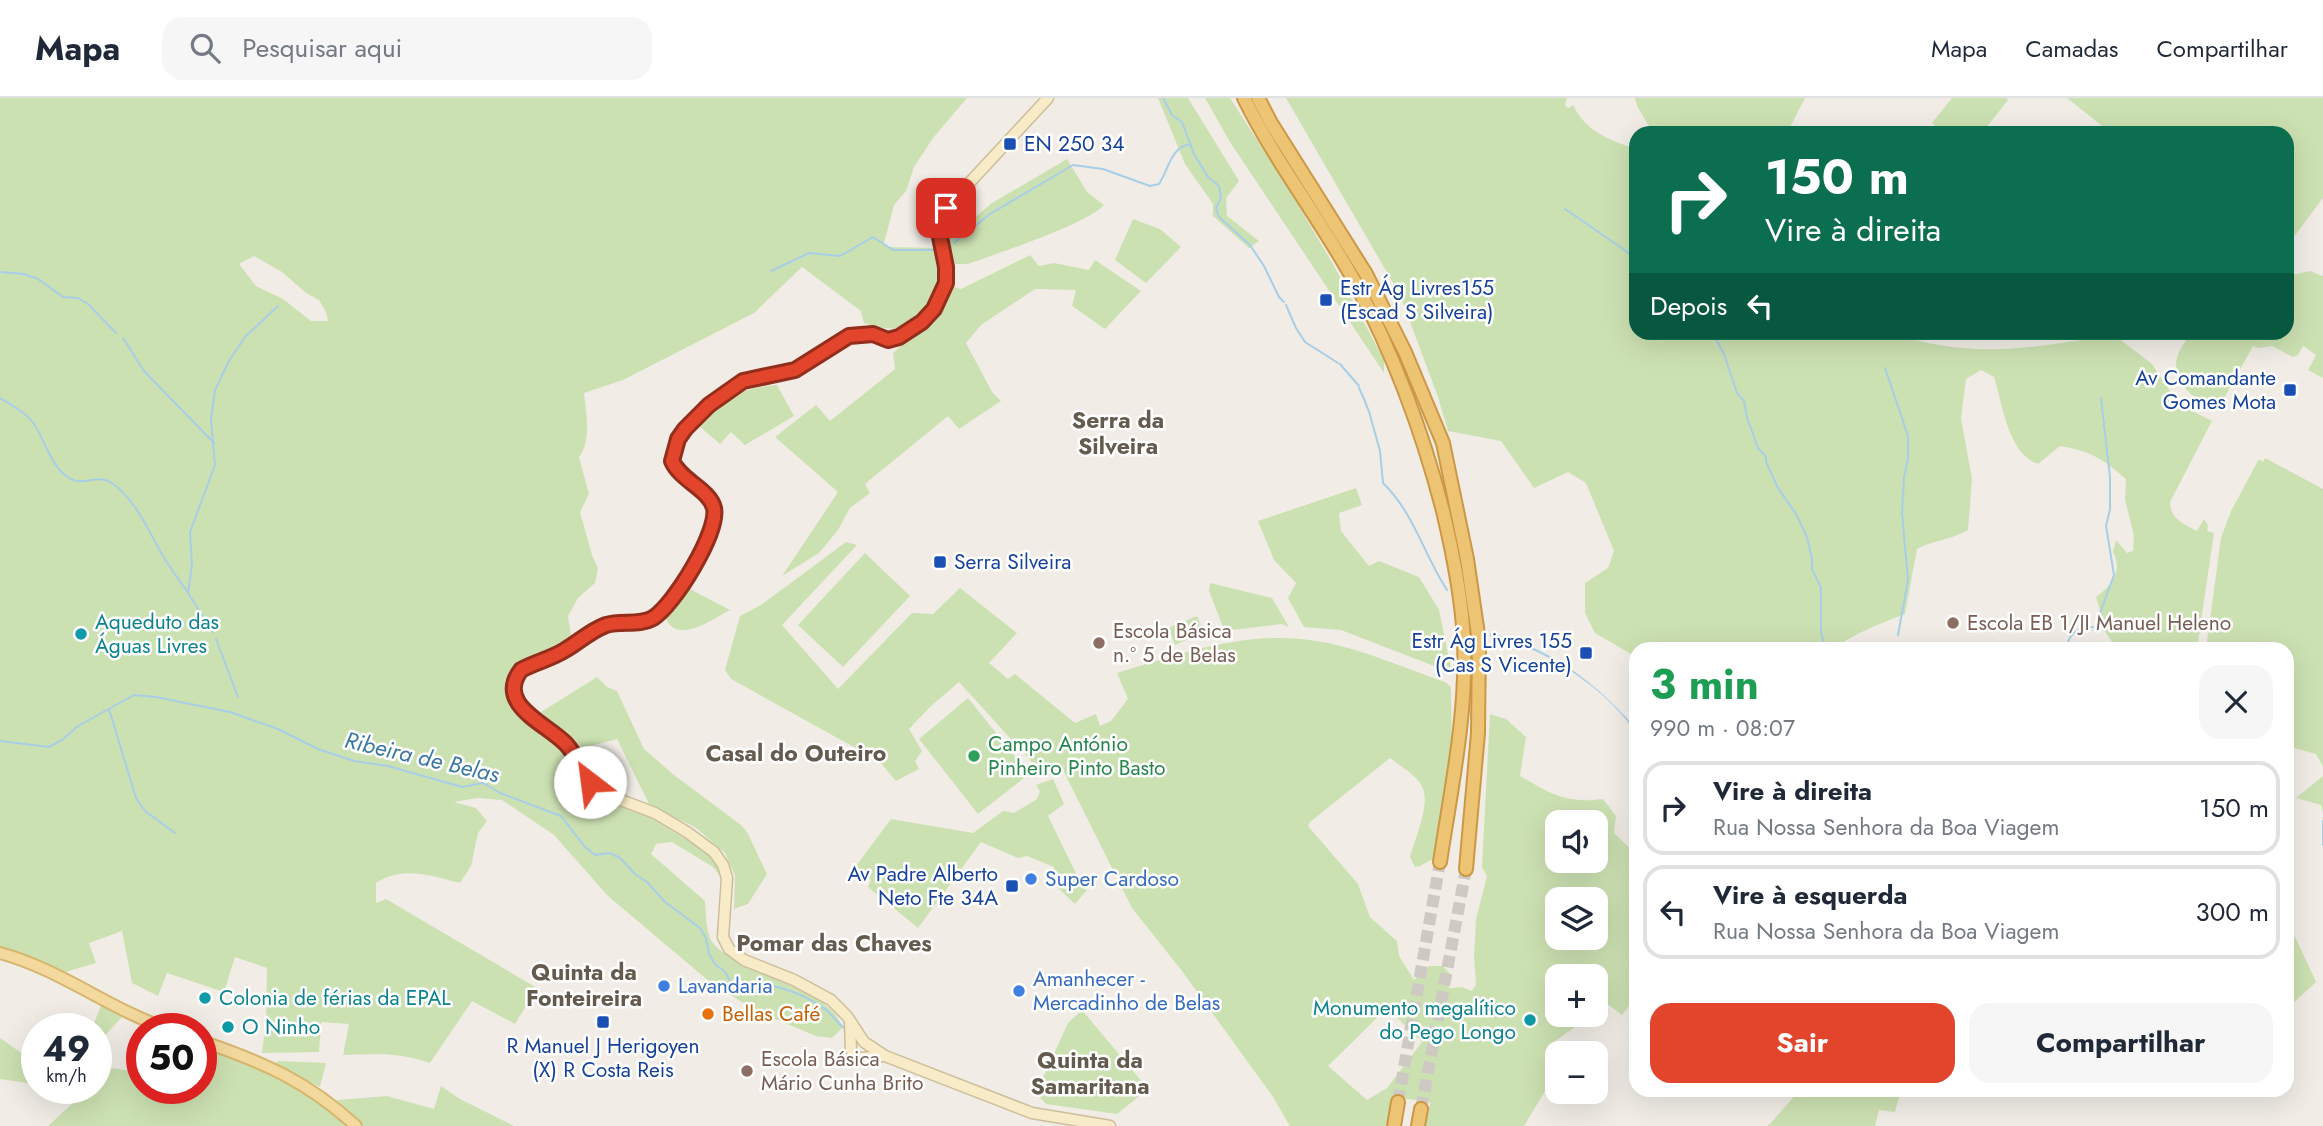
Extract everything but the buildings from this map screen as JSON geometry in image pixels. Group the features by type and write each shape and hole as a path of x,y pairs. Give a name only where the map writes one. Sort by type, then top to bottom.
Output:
{"highway":[{"path":"1244,98 1260,131 1399,354 1427,448 1455,562 1464,641 1460,733 1440,862"},
{"path":"1258,98 1366,274 1399,354 1443,443 1468,559 1479,641 1478,733 1466,869"},
{"path":"1394,1126 1398,1102"},
{"path":"1418,1126 1422,1109"}],"main road":[{"path":"861,1058 868,1052 865,1043 847,1016 831,1000 794,980 744,960 729,949 723,937 727,878 723,865 714,852 655,813 595,788 567,746 520,707 514,694 513,683 521,670 566,650 593,631 609,624 645,622 667,605 694,564 710,531 714,512 708,496 680,474 672,461 678,439 685,429 709,405 743,381 795,370 849,336 873,334 888,340 899,337 922,322 934,309 946,283 946,267 939,232 946,208 1048,98"},
{"path":"0,953 46,970 128,1013"},
{"path":"850,1023 854,1056 885,1056"},
{"path":"852,1049 856,1042 865,1043 885,1056 1032,1113 1110,1126"},
{"path":"217,1046 305,1085 325,1098 356,1126"}],"green space":[{"path":"0,98 967,98 933,138 914,167 906,191 894,205 884,243 889,247 937,248 941,281 931,303 919,317 904,326 893,328 864,323 861,311 802,267 754,313 623,380 584,393 587,435 579,457 589,494 580,512 598,568 595,583 578,598 568,616 571,636 521,664 505,681 512,706 561,745 583,782 596,797 646,815 704,850 716,862 724,881 713,867 672,842 656,844 651,854 705,901 710,938 718,948 748,967 807,993 834,1013 843,1027 832,1038 816,1036 756,1011 710,982 608,896 554,835 502,800 477,798 454,802 476,808 487,821 478,833 471,866 460,883 407,873 397,874 376,883 376,903 386,899 537,988 515,1024 472,1001 430,1063 398,1055 343,1055 349,1024 321,1022 319,1052 262,1053 267,968 235,957 224,992 167,973 158,996 132,983 122,931 89,943 96,963 62,973 31,957 0,947","holes":["254,256 282,272 306,293 319,300 328,321 311,321 283,299 256,286 239,264"]},
{"path":"1158,98 1188,98 1239,181 1226,198 1227,216 1259,241 1249,248 1213,216 1213,204 1185,164"},
{"path":"1205,98 1230,98 1333,264 1384,360 1384,373 1230,142"},
{"path":"1286,98 1567,98 1565,105 1568,108 1573,105 1592,128 1629,146 1629,340 1917,340 1948,347 2002,349 2080,340 2120,340 2152,364 2174,397 2185,407 2212,421 2170,502 2172,513 2183,523 2197,531 2204,519 2208,525 2207,531 2214,533 2198,642 2112,642 2097,620 2100,610 2096,597 2107,588 2114,577 2117,565 2113,552 2116,540 2127,553 2133,551 2134,536 2125,500 2126,479 2096,457 2071,448 2060,446 2038,464 2028,458 2019,450 2013,439 1994,377 1981,370 1966,379 1961,418 1972,479 1968,530 1917,549 1905,614 1843,642 1629,642 1629,653 1595,633 1585,613 1585,583 1608,568 1614,551 1586,483 1568,472 1534,488 1501,441 1448,431 1400,295"},
{"path":"1635,98 1805,98 1791,126 1649,126"},
{"path":"1952,98 2008,100 1988,126 1936,126 1932,123"},
{"path":"2067,98 2323,98 2323,198 2294,237 2294,126 2102,126"},
{"path":"1067,159 1087,192 1104,205 1080,221 1040,238 968,264 955,264 949,239 992,203"},
{"path":"1133,219 1160,229 1181,247 1146,283 1115,260"},
{"path":"1030,255 1039,266 1054,263 1089,270 1095,260 1141,291 1105,329 1072,306 1076,290 1035,289 981,325 966,343 992,392 1001,401 959,429 948,416 865,484 870,493 850,508 838,530 819,553 782,576 838,492 775,437 816,405 830,421 895,369 893,353 932,320 954,287 961,289"},
{"path":"2310,271 2323,276 2323,378 2308,370 2316,355 2303,346 2298,355 2293,357 2272,346 2253,346 2218,409 2192,395 2180,380 2176,362 2186,340 2294,340 2294,274"},
{"path":"777,385 794,416 745,445 731,432 720,444 699,426 699,421 735,395"},
{"path":"2265,458 2323,489 2323,767 2316,754 2294,748 2294,642 2207,642 2221,538 2231,511 2259,459 2263,462"},
{"path":"1356,488 1362,505 1339,513 1341,531 1369,566 1379,561 1419,577 1439,610 1452,673 1341,630 1304,627 1288,598 1296,583 1274,560 1258,521"},
{"path":"846,542 857,545 782,625 838,689 912,613 933,614 960,588 1017,633 989,663 1008,679 1015,674 1075,723 1096,714 1100,726 1111,721 1128,699 1117,673 1195,650 1247,640 1301,639 1343,646 1445,682 1451,687 1452,744 1433,859 1415,867 1410,857 1424,809 1424,790 1414,776 1390,758 1308,826 1358,884 1370,917 1397,941 1399,956 1414,980 1429,966 1443,966 1450,974 1449,988 1462,987 1472,991 1476,984 1476,919 1487,876 1482,867 1490,714 1506,719 1526,737 1520,776 1569,799 1603,799 1616,816 1614,833 1629,847 1629,1006 1622,1015 1608,1004 1608,964 1545,964 1545,1027 1575,1027 1555,1041 1545,1041 1545,1091 1524,1126 1426,1126 1430,1102 1394,1097 1389,1126 1290,1126 1273,1097 1182,971 1132,908 1062,768 1057,763 1041,772 959,682 909,729 922,751 915,761 919,769 896,781 879,761 731,679 725,670 740,616 761,605","holes":["1387,1008 1422,1042 1387,1088 1367,1100 1328,1066"]},
{"path":"865,553 910,596 843,667 798,625"},
{"path":"1210,583 1272,598 1289,627 1282,624 1231,630 1223,627 1209,591"},
{"path":"688,588 730,610 695,628 677,629 670,625 665,616"},
{"path":"1197,616 1204,632 1175,645 1168,628"},
{"path":"597,677 607,687 617,691 644,749 747,832 767,874 748,904 734,909 735,876 725,853 695,827 650,806 617,739 583,748 541,712"},
{"name":"Campo António Pinheiro Pinto Basto","path":"968,698 1029,774 978,814 919,739"},
{"path":"2323,776 2323,812 2321,805 2296,798"},
{"path":"1053,779 1064,804 1048,816 1083,888 1087,890 1075,904 1054,884 1054,867 1027,856 1018,858 981,842 918,928 868,887 871,880 856,866 891,819 973,833 1003,811 1014,813 1037,799 1040,791 1036,785"},
{"path":"2294,934 2316,982 2294,1002"},
{"path":"101,1005 123,1016 112,1028 112,1013 98,1013"},
{"path":"1082,1010 1148,1089 1117,1114 1046,1104 1036,1093 1068,1023"},
{"path":"0,1038 21,1053 21,1082 0,1079"},
{"path":"217,1052 244,1061 321,1098 349,1126 48,1126 72,1104 112,1104 112,1068 126,1070 126,1104 217,1104"},
{"path":"278,1061 326,1063 320,1087 275,1064"},
{"path":"441,1086 460,1099 514,1126 362,1126 337,1100 387,1096 434,1109"},
{"path":"1794,1097 1899,1097 1895,1112 1879,1110 1875,1126 1768,1126"}],"water":[{"path":"1490,633 1526,644 1575,672 1604,695 1629,724 1600,693 1565,667 1527,647 1490,636"}],"waterway":[{"path":"1163,98 1172,115 1182,122 1194,154 1208,177 1219,186 1221,198 1216,208 1219,217 1250,245 1284,302"},
{"path":"954,243 990,214 1073,165 1103,169 1150,186 1159,184 1174,154 1191,144"},
{"path":"1565,209 1629,254"},
{"path":"771,271 809,253 840,256 873,237 893,250 934,250"},
{"path":"1,272 24,274 38,279 63,297 78,298 88,304 116,333"},
{"path":"1286,305 1305,342 1338,363"},
{"path":"213,632 188,593 192,565 190,532 215,465 211,419 215,390 229,361 245,337 278,306"},
{"path":"123,338 144,371 214,443"},
{"path":"1716,340 1737,393 1744,401 1758,448 1766,457 1778,488 1796,514 1807,537 1812,569 1821,588 1823,642"},
{"path":"1340,364 1359,386"},
{"path":"1885,368 1908,436 1902,513 1908,580 1898,635"},
{"path":"1359,388 1365,401"},
{"path":"0,398 31,420 57,467 69,478 79,481 100,479 119,488 140,515 187,591"},
{"path":"2096,624 2114,575 2106,526 2110,509 2110,477 2101,398"},
{"path":"1365,402 1370,414"},
{"path":"1370,415 1380,451 1383,483 1403,507 1447,590"},
{"path":"2068,642 2075,632 2093,627"},
{"path":"216,639 238,697"},
{"name":"Ribeira de Belas","path":"0,741 49,747 78,726 134,695 230,712 354,761 388,766 462,787 483,783 500,793 561,816 585,847 595,855 610,853 620,858 665,902 700,928 706,938 709,954 732,984 769,985 793,992 826,1010 846,1030"},
{"path":"109,709 136,798 145,811 175,833"},
{"path":"2323,821 2323,845"}],"tunnel":[{"path":"1398,1102 1440,862"},
{"path":"1421,1109 1466,869"}],"place":[{"name":"EN 250 34","path":"1010,144"},
{"name":"Estr Ág Livres155 (Escad S Silveira)","path":"1326,300"},
{"name":"Av Comandante Gomes Mota","path":"2290,390"},
{"name":"Serra Silveira","path":"940,562"},
{"name":"Escola EB 1/JI Manuel Heleno","path":"1953,623"},
{"name":"Aqueduto das Águas Livres","path":"81,634"},
{"name":"Escola Básica n.º 5 de Belas","path":"1099,643"},
{"name":"Estr Ág Livres 155 (Cas S Vicente)","path":"1586,653"},
{"name":"Campo António Pinheiro Pinto Basto","path":"974,756"},
{"name":"Super Cardoso","path":"1031,879"},
{"name":"Av Padre Alberto Neto Fte 34A","path":"1012,886"},
{"name":"Lavandaria","path":"664,986"},
{"name":"Amanhecer - Mercadinho de Belas","path":"1019,991"},
{"name":"Colonia de férias da EPAL","path":"205,998"},
{"name":"Bellas Café","path":"708,1014"},
{"name":"Monumento megalítico do Pego Longo","path":"1530,1020"},
{"name":"R Manuel J Herigoyen (X) R Costa Reis","path":"603,1022"},
{"name":"O Ninho","path":"228,1027"},
{"name":"Escola Básica Mário Cunha Brito","path":"747,1071"}],"district":[{"name":"Serra da Silveira","path":"1118,433"},
{"name":"Casal do Outeiro","path":"796,753"},
{"name":"Pomar das Chaves","path":"834,943"},
{"name":"Quinta da Fonteireira","path":"584,985"},
{"name":"Quinta da Samaritana","path":"1090,1073"}],"route":[{"path":"590,782 579,762 557,735 520,707 514,694 513,683 516,677 521,670 566,650 593,631 609,624 651,620 667,605 694,564 710,531 714,512 708,496 680,474 672,461 678,439 685,429 709,405 743,381 795,370 849,336 873,334 888,340 899,337 922,322 943,295 946,283 946,267 939,232 946,208"}]}
